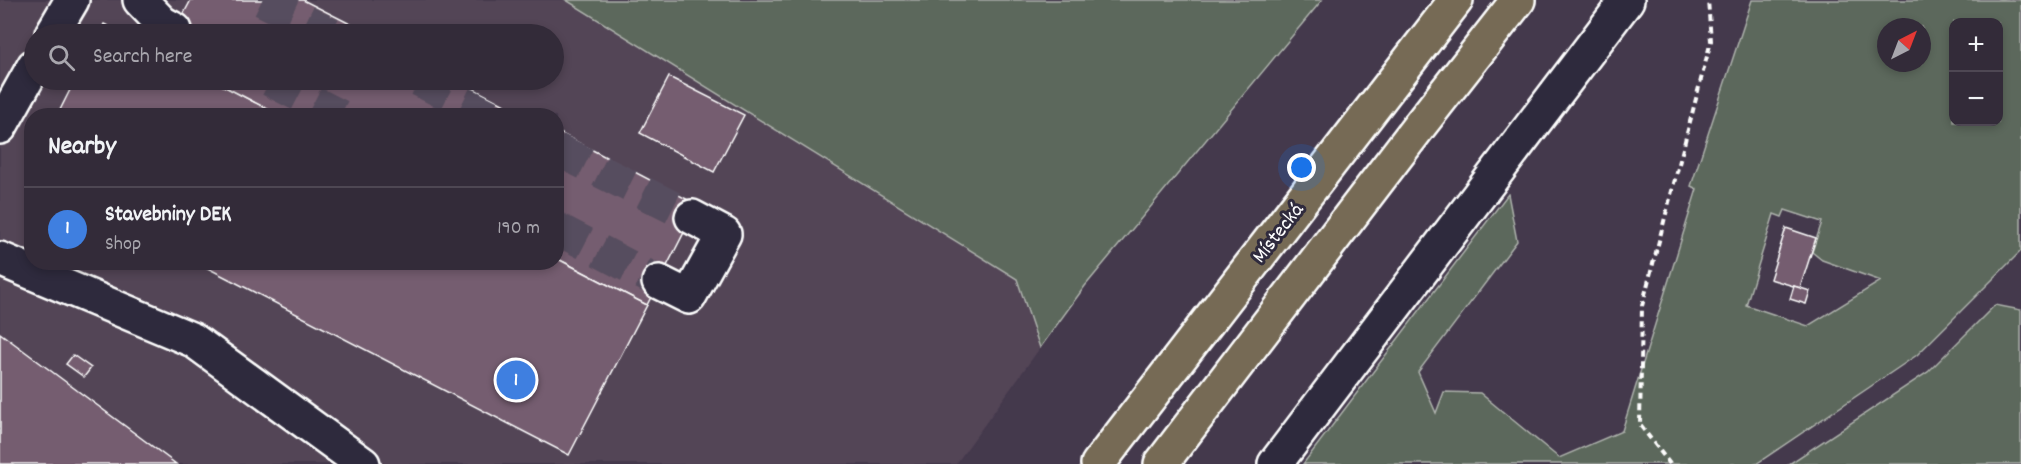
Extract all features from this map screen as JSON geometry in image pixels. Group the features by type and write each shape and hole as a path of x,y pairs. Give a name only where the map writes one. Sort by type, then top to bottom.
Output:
{"highway":[{"name":"Místecká","path":"1098,464 1456,0"},
{"path":"1161,464 1518,0"}],"street":[{"path":"58,24 72,0"},
{"path":"140,0 164,24"},
{"path":"1275,464 1627,0"},
{"path":"0,127 24,84"},
{"path":"659,282 689,297 724,234 692,218"},
{"path":"0,259 24,269"},
{"path":"26,270 193,340 363,464"}],"path":[{"path":"1670,464 1640,425 1642,306 1711,41 1708,0"}],"shaded area":[{"path":"0,0 566,0 1018,279 1040,348 956,464 0,464"}],"green space":[{"path":"566,0 1322,0 1085,286 1040,348 1017,279"},
{"path":"1752,0 2021,0 2021,251 1917,355 1756,464 1303,464 1508,194 1517,241 1418,372 1436,413 1444,392 1480,393 1559,458 1622,431 1697,189 1691,186","holes":["1785,210 1822,222 1812,252 1822,260 1881,281 1808,326 1746,305 1774,214 1782,217"]},
{"path":"1995,305 2021,310 2021,464 1789,464 1928,372"}],"building":[{"path":"191,0 303,0 350,24 178,24"},
{"path":"669,77 744,115 714,172 640,133"},
{"path":"70,90 231,90 266,108 61,108"},
{"path":"231,90 476,90 511,108 266,108"},
{"path":"564,135 698,205 647,305 564,262"},
{"path":"1786,228 1816,238 1800,288 1770,279"},
{"path":"564,262 647,305 569,455 211,270 564,270"},
{"path":"1794,286 1810,291 1806,304 1790,299"},
{"path":"0,333 176,464 0,464"},
{"path":"73,355 91,368 84,377 66,364"}],"tunnel":[{"path":"262,0 311,24"},
{"path":"289,90 324,108"},
{"path":"439,90 474,108"},
{"path":"564,153 692,217"},
{"path":"564,232 659,282"}],"place":[{"name":"Stavebniny DEK","path":"516,380"}]}
